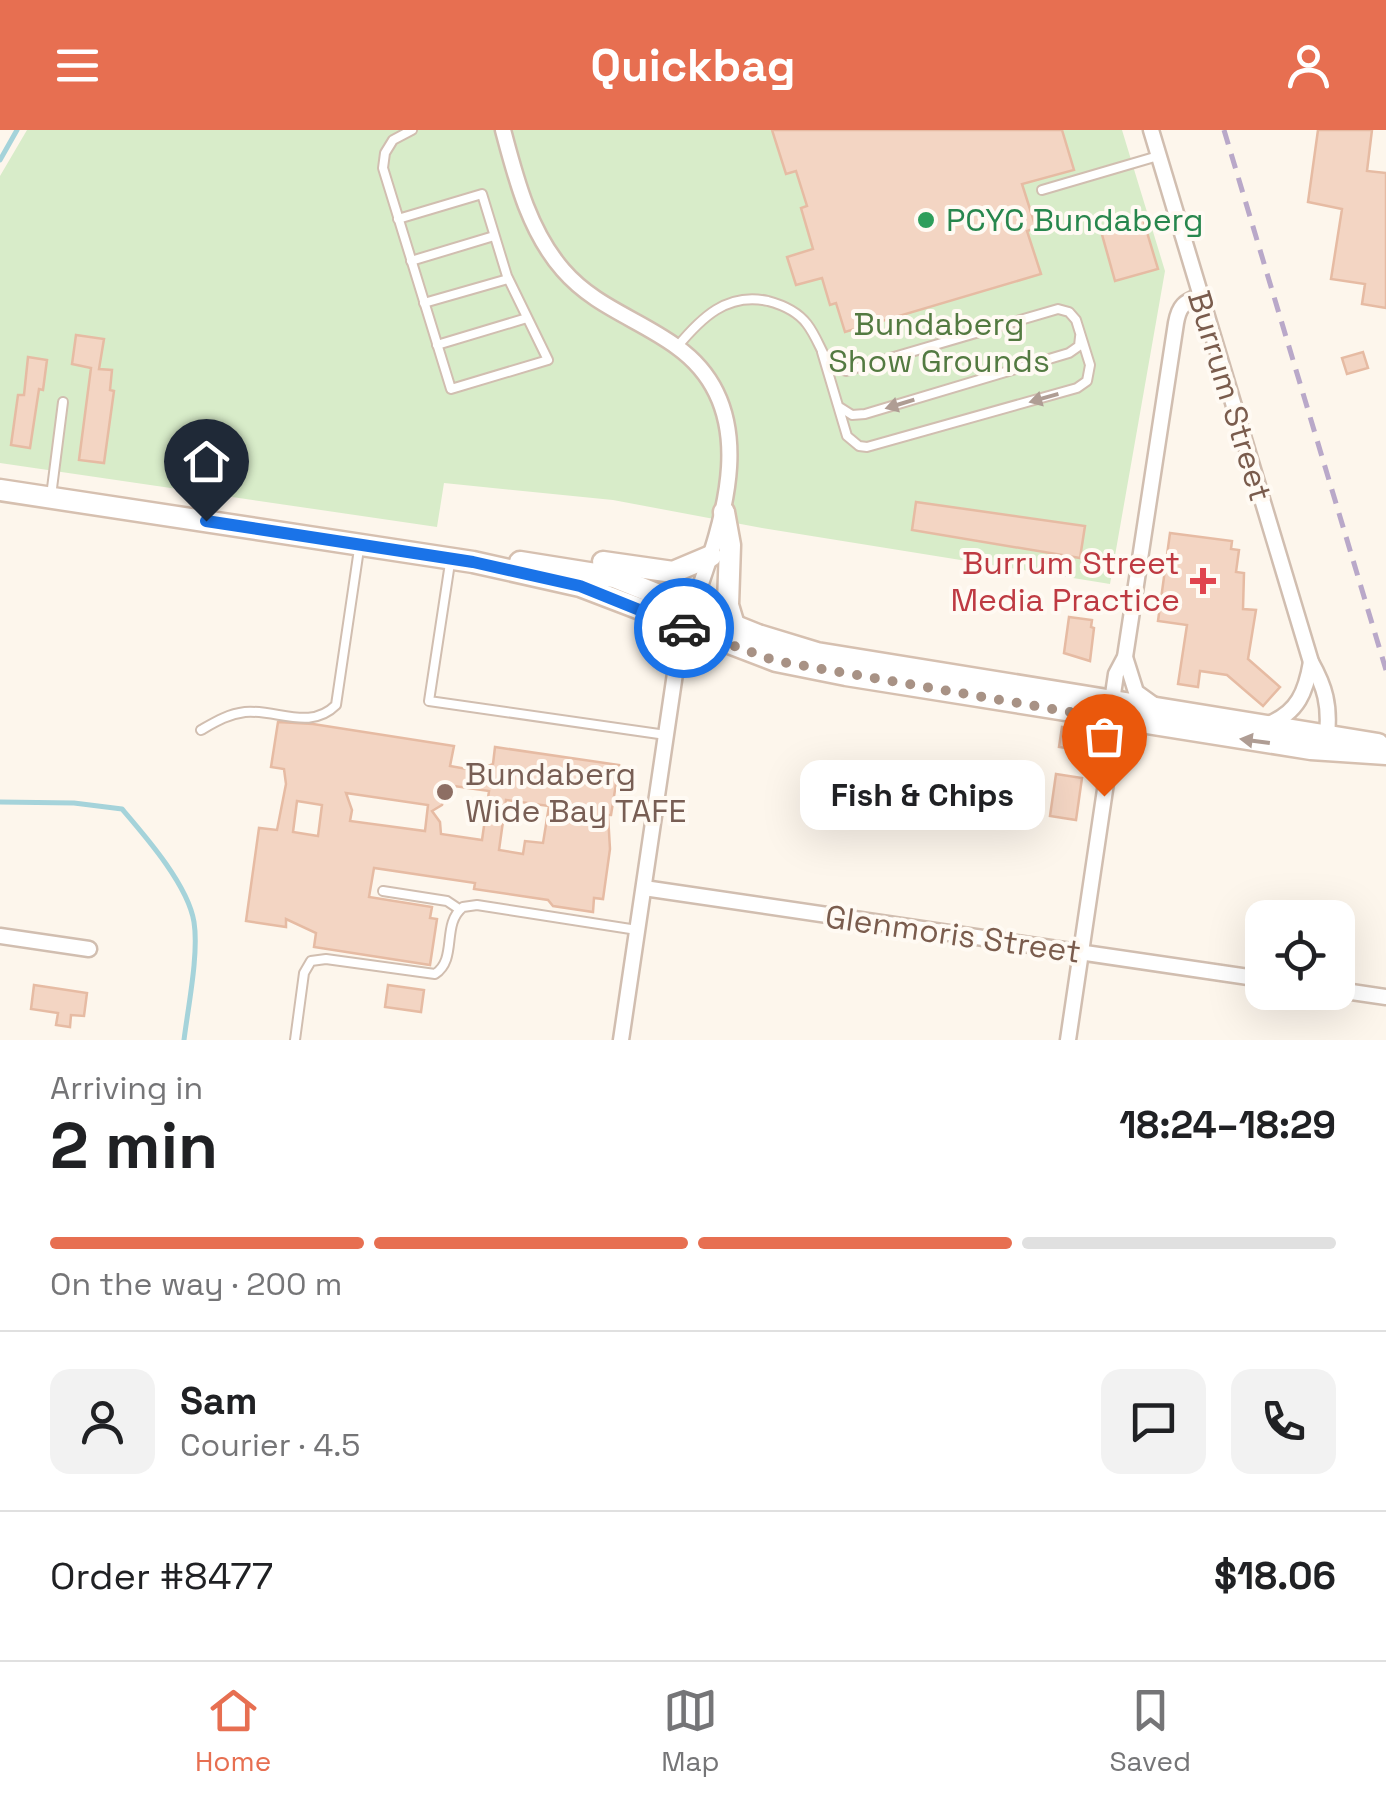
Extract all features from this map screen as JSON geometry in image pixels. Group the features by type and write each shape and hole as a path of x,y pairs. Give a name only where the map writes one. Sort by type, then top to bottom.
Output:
{"main road":[{"path":"0,490 473,562 580,586 688,619 734,625 846,658 1268,724 1319,742"},
{"path":"724,512 730,545 728,605 734,625"},
{"path":"508,561 557,554 673,572 711,556"},
{"path":"473,562 508,561 614,577 688,619 776,661 1135,723 1386,750"}],"street":[{"path":"503,130 532,220 563,270 608,308 677,347 704,375 726,425 730,456 724,512 678,655 621,1040"},
{"name":"Burrum Street","path":"1151,130 1311,662 1327,694 1319,742"},
{"path":"1110,756 1135,723 1112,701 1116,674 1124,657 1176,322 1179,309 1200,296"},
{"path":"1124,657 1136,692 1160,708"},
{"path":"1268,724 1280,720 1297,704 1311,662"},
{"path":"1068,1040 1110,756 1107,739 1087,715"},
{"name":"Glenmoris Street","path":"644,888 1245,976"},
{"path":"0,936 89,949"},
{"path":"1355,992 1386,996"}],"lane":[{"path":"398,219 482,194 508,279 548,360 451,389 437,346 384,174 383,159 393,140 412,130"},
{"path":"1042,190 1158,156"},
{"path":"411,261 494,236"},
{"path":"424,303 508,279"},
{"path":"677,347 694,326 720,306 732,301 762,300 801,317 834,368 853,370 1058,309 1073,316 1090,365 1083,385 878,447 859,446 850,440 822,352"},
{"path":"437,346 527,318"},
{"path":"836,399 847,413 864,414 1069,353 1079,346 1080,333"},
{"path":"51,498 63,402"},
{"path":"201,730 232,714 253,712 307,719 324,715 336,705 360,545"},
{"path":"451,558 430,701 666,735"},
{"path":"383,890 447,901 459,910"},
{"path":"295,1040 304,973 311,961 326,959 435,974 446,963 452,920 459,910 477,905 638,930"}],"green space":[{"name":"Bundaberg Show Grounds","path":"27,130 1122,130 1165,271 1110,584 613,500 444,483 437,527 0,463 0,176"}],"building":[{"path":"772,130 1062,130 1074,170 1022,184 1036,228 1027,231 1041,274 845,332 836,303 830,305 822,278 796,285 787,257 813,249 801,208 807,206 796,171 786,174"},
{"path":"1318,130 1372,130 1367,171 1386,173 1386,308 1362,304 1365,284 1331,279 1342,209 1308,202"},
{"path":"1143,219 1158,269 1115,281 1101,231"},
{"path":"76,335 104,339 99,369 112,370 110,390 114,391 104,463 79,460 91,368 72,364"},
{"path":"1363,352 1368,368 1347,374 1342,358"},
{"path":"28,357 47,360 30,448 11,445 18,395 24,395"},
{"path":"916,502 1085,526 1080,558 912,530"},
{"path":"1170,533 1232,541 1231,549 1239,550 1236,572 1244,573 1243,609 1256,610 1248,659 1280,687 1263,706 1227,675 1200,671 1198,687 1178,684 1187,625 1158,621"},
{"path":"1069,617 1092,620 1090,661 1064,653"},
{"path":"278,722 454,746 450,766 478,771 493,764 495,747 619,765 608,815 610,849 603,899 594,898 593,912 553,906 548,900 474,889 475,883 374,868 369,897 432,907 430,918 437,919 430,965 314,947 316,933 286,919 286,927 246,921 259,828 277,830 286,784 284,769 271,767","holes":["447,785 489,791 482,840 441,834 440,822 432,811 442,805","346,793 428,805 425,831 350,821 352,810","506,800 549,806 543,843 525,841 523,854 499,850","297,801 322,805 318,836 293,832"]},
{"path":"1062,727 1087,731 1086,751 1059,747"},
{"path":"1056,774 1082,778 1076,820 1050,816"},
{"path":"34,985 87,993 84,1016 71,1015 70,1027 56,1025 58,1013 31,1009"},
{"path":"388,985 424,990 421,1012 385,1007"}],"waterway":[{"path":"0,160 17,130"},
{"path":"0,802 74,803 122,809 154,847 184,893 194,922 194,965 184,1040"}],"railway":[{"path":"1224,130 1386,670"}],"way so far":[{"path":"684,628 776,661 1087,715 1107,739 1110,756 1104,796"}],"place":[{"name":"PCYC Bundaberg","path":"926,220"},
{"name":"Burrum Street Media Practice","path":"1203,581"},
{"name":"Bundaberg Wide Bay TAFE","path":"445,792"},
{"name":"Fish & Chips","path":"1104,796"}],"route":[{"path":"206,521 473,562 580,586 684,628"}]}
